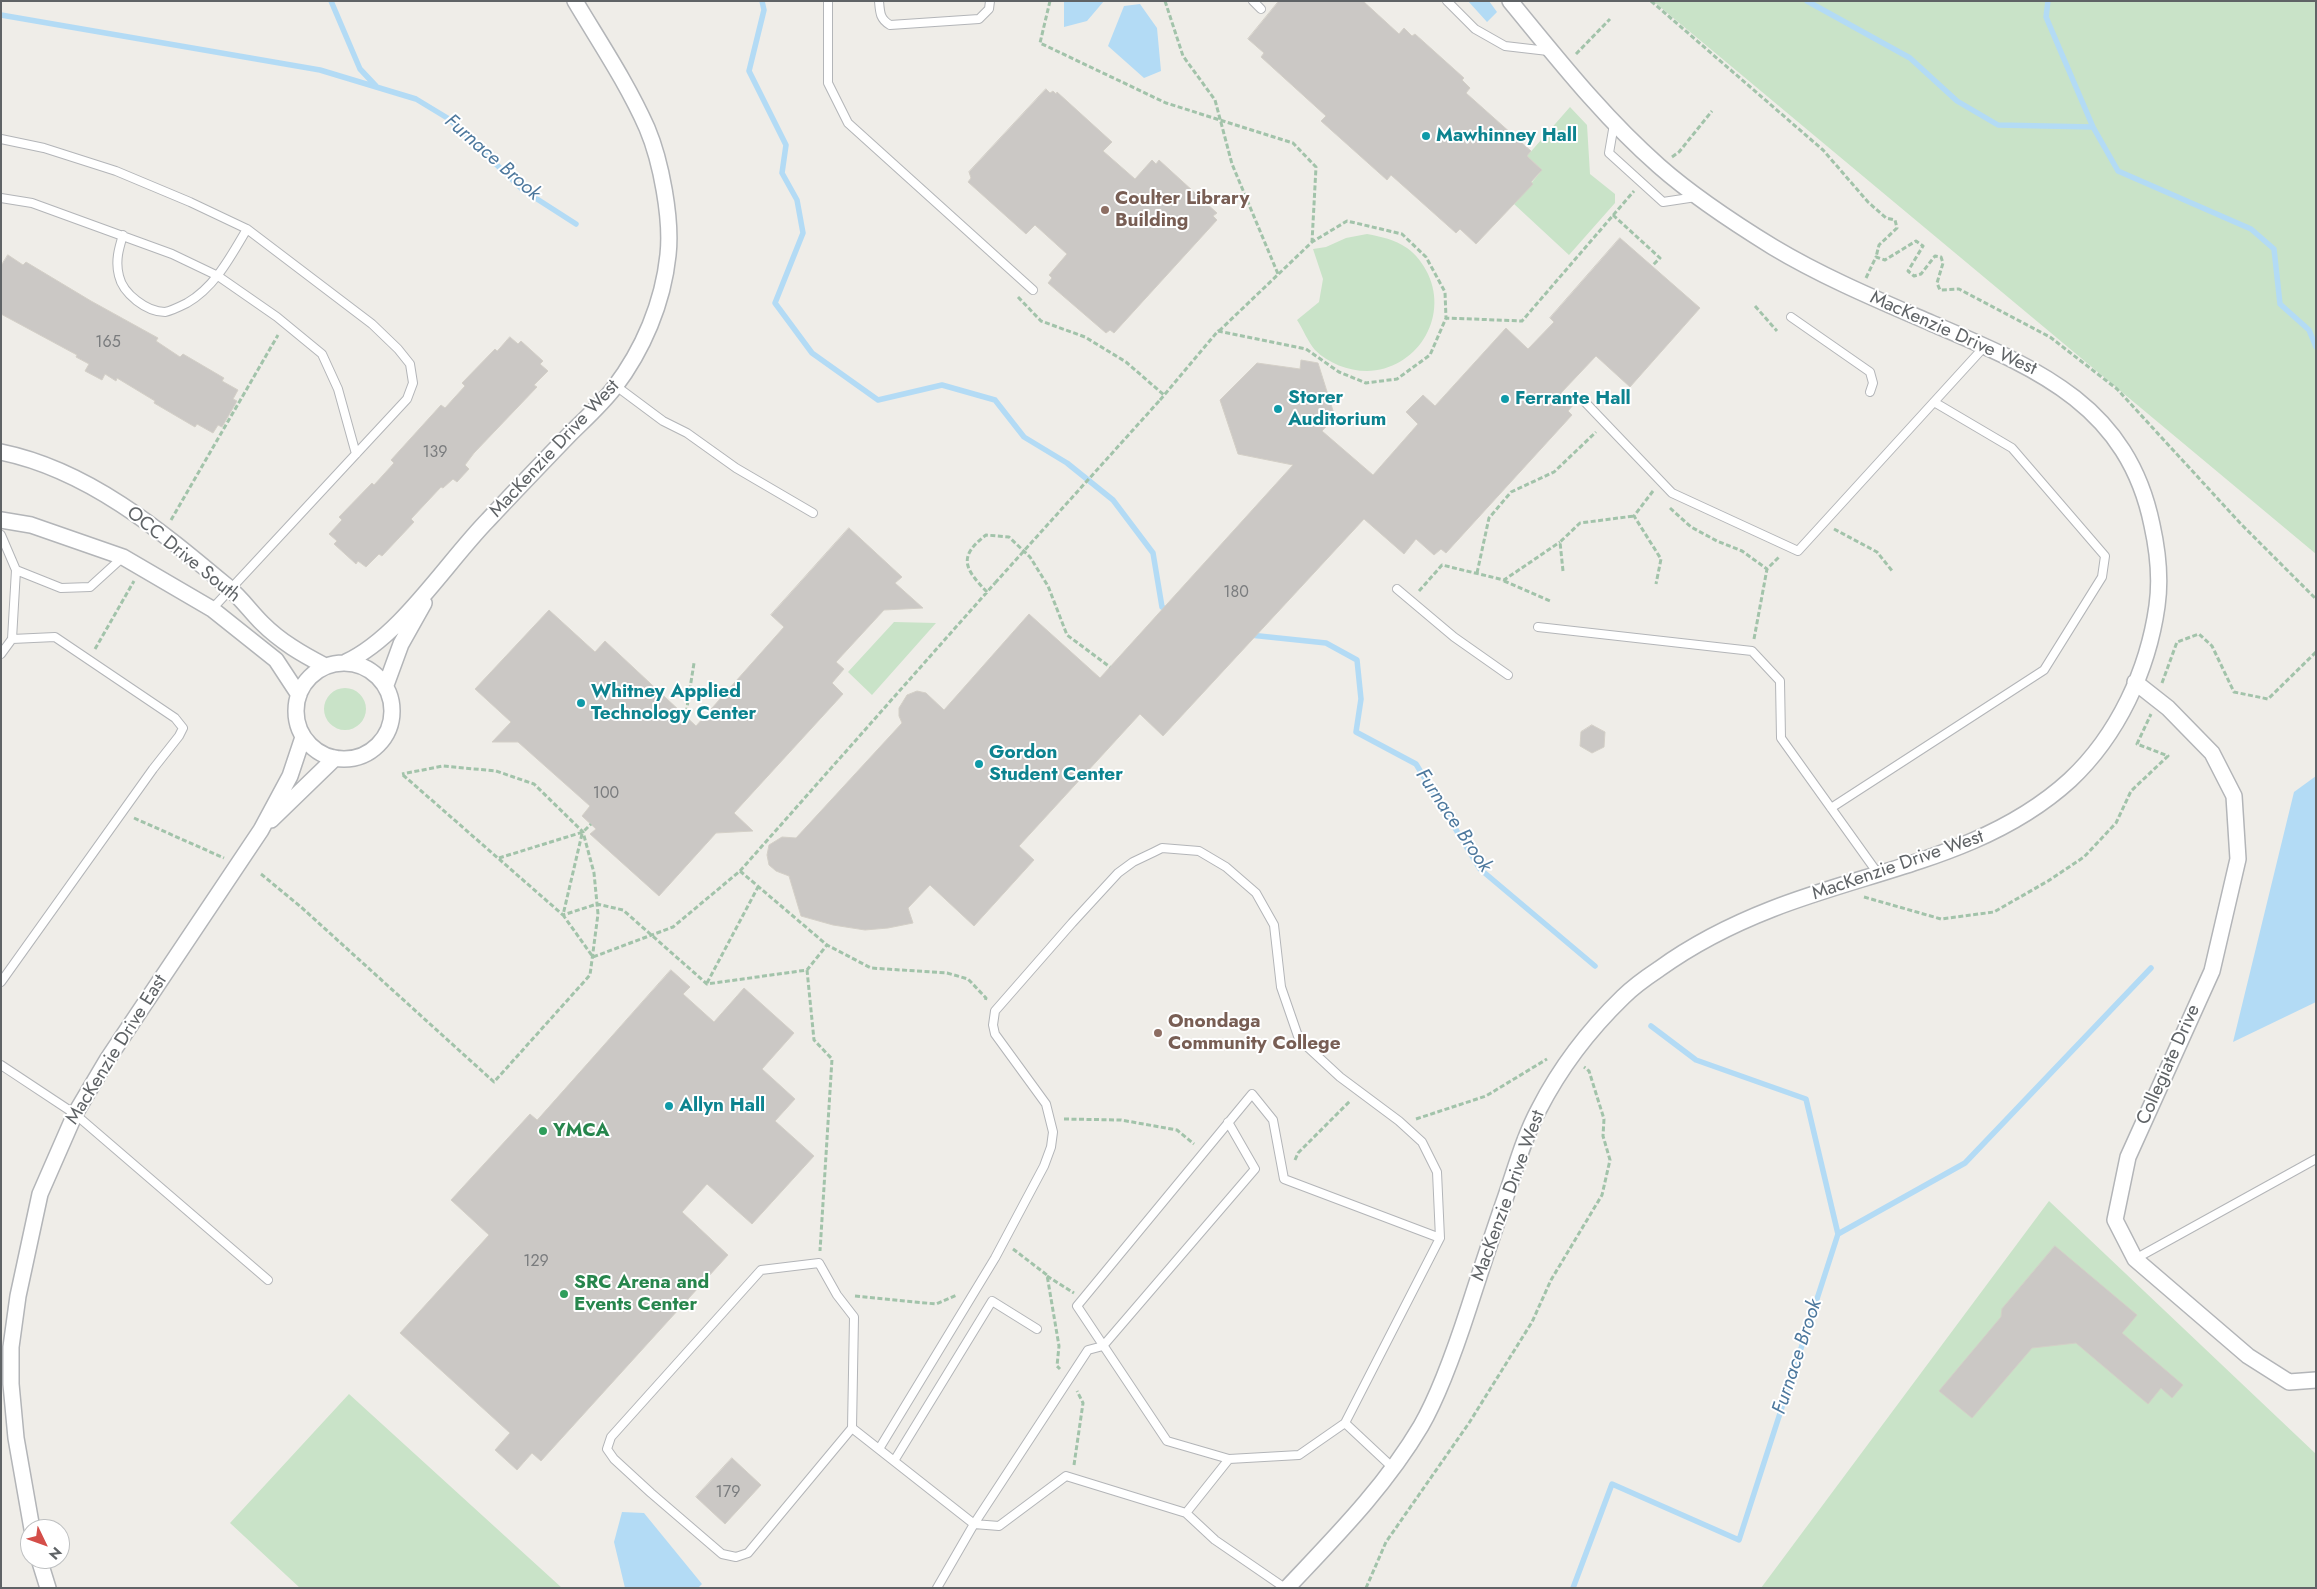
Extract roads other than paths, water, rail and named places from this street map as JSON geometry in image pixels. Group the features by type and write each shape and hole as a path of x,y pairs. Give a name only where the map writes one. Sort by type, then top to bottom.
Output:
{"street":[{"name":"MacKenzie Drive West","path":"346,662 367,651 386,635 437,579 474,534 616,386 634,360 648,330 659,298 669,254 662,170 648,129 628,89 575,1"},
{"name":"MacKenzie Drive West","path":"1286,1588 1365,1505 1422,1424 1456,1346 1525,1138 1541,1105 1571,1058 1625,994 1695,943 1774,908 1910,865 1998,830 2038,807 2074,776 2105,741 2128,702 2154,631 2159,592 2159,557 2148,506 2138,476 2113,437 2086,406 2044,375 1985,346 1863,294 1782,252 1698,197 1659,166 1590,97 1510,1"},
{"name":"OCC Drive South","path":"1,452 58,468 139,515 230,589 263,624 289,646 325,666"},
{"name":"OCC Drive South","path":"1,520 32,525 123,557 212,609 276,660 299,695"},
{"name":"MacKenzie Drive West","path":"386,685 401,644 437,579"},
{"path":"346,662 362,665 376,673 386,685 392,698 393,712 390,726 384,738 374,749 362,756 349,759 334,758 317,751 303,737 296,716 299,695 312,675 325,666 346,662"},
{"name":"Collegiate Drive","path":"2135,682 2158,700 2212,753 2234,796 2238,859 2212,971 2128,1157 2115,1220 2135,1258 2248,1356 2290,1382 2316,1380"},
{"name":"MacKenzie Drive East","path":"30,1519 16,1430 11,1384 12,1347 18,1296 40,1194 75,1114 118,1044 261,830 290,776 303,737"},
{"name":"MacKenzie Drive East","path":"261,830 334,758"},
{"path":"42,1569 48,1588"}],"lane":[{"path":"828,1 828,83 848,123 1033,290"},
{"path":"879,1 880,14 883,21 890,25 979,19 989,9 990,1"},
{"path":"1253,1 1261,9"},
{"path":"1447,1 1475,29 1505,46 1551,51"},
{"path":"1614,122 1609,153 1640,183 1663,202 1698,197"},
{"path":"1,140 44,148 116,171 190,202 247,230 372,324 398,349 410,364 413,383 406,399 212,609"},
{"path":"1,198 32,203 123,234 172,254 218,276 285,324 322,354 338,389 356,454"},
{"path":"123,234 117,256 119,277 129,294 146,307 166,312 188,303 218,276 247,230"},
{"path":"1791,317 1870,372 1873,383 1870,392"},
{"path":"1584,401 1672,493 1798,551 1985,346"},
{"path":"616,386 663,421 687,433 736,468 813,513"},
{"path":"1831,808 2044,670 2102,577 2105,556 2012,448 1934,402"},
{"path":"1,535 16,570 12,639 1,654"},
{"path":"16,570 61,588 90,587 123,557"},
{"path":"1397,589 1454,638 1508,676"},
{"path":"1538,627 1752,651 1780,681 1781,738 1879,875"},
{"path":"1,982 179,736 182,728 175,718 55,637 12,639"},
{"path":"879,1449 1003,1242 1044,1166 1052,1139 1051,1119 1046,1104 995,1034 992,1025 995,1011 1118,873 1133,862 1162,848 1199,851 1226,867 1256,893 1274,925 1282,987 1300,1039 1340,1077 1403,1125 1422,1142 1437,1172 1440,1238 1344,1423 1299,1455 1229,1459 1167,1441 1076,1306 1252,1094 1273,1120 1284,1179 1440,1238"},
{"path":"1,1065 75,1114 268,1280"},
{"path":"937,1588 974,1524 1088,1350 1103,1346 1255,1169 1228,1122"},
{"path":"2135,1258 2316,1159"},
{"path":"819,1263 836,1295 854,1317 852,1428 748,1554 736,1558 722,1554 651,1493 614,1459 607,1449 611,1437 761,1270 819,1263"},
{"path":"894,1461 992,1301 1037,1329"},
{"path":"1344,1423 1392,1467"},
{"path":"852,1428 974,1524 999,1526 1066,1476 1186,1513 1214,1540 1286,1588"},
{"path":"1186,1513 1229,1459"}],"water":[{"path":"1064,1 1104,1 1087,21 1064,27"},
{"path":"1468,1 1489,1 1497,12 1487,22"},
{"path":"1140,4 1157,28 1161,71 1144,78 1108,46 1124,6"},
{"path":"2316,776 2316,1002 2233,1042 2294,792"},
{"path":"622,1512 644,1513 702,1584 698,1588 625,1588 614,1542"}],"waterway":[{"path":"331,1 360,69 376,86"},
{"name":"Furnace Brook","path":"762,1 764,10 749,71 786,145 782,173 797,200 803,233 775,303 812,353 878,400 942,385 995,400 1024,437 1067,463 1113,500 1153,553 1162,607 1170,611"},
{"path":"1807,1 1910,58 1957,101 1998,125 2093,127 2118,171 2251,229 2274,249 2280,304 2309,330 2316,347"},
{"path":"2048,1 2046,17 2093,127"},
{"path":"1,15 320,70 416,99 449,119 523,190 576,224"},
{"name":"Furnace Brook","path":"1250,635 1326,643 1357,660 1361,699 1356,732 1416,764 1480,869 1595,966"},
{"path":"1838,1234 1965,1163 2151,968"},
{"name":"Furnace Brook","path":"1573,1588 1612,1484 1739,1540 1838,1234 1806,1099 1696,1060 1651,1026"}],"place":[{"name":"Mawhinney Hall","path":"1426,136"},
{"name":"Coulter Library Building","path":"1105,210"},
{"name":"Ferrante Hall","path":"1505,399"},
{"name":"Storer Auditorium","path":"1278,409"},
{"name":"Whitney Applied Technology Center","path":"581,703"},
{"name":"Gordon Student Center","path":"979,764"},
{"name":"Onondaga Community College","path":"1158,1033"},
{"name":"Allyn Hall","path":"669,1106"},
{"name":"YMCA","path":"543,1131"},
{"name":"SRC Arena and Events Center","path":"564,1294"}]}
